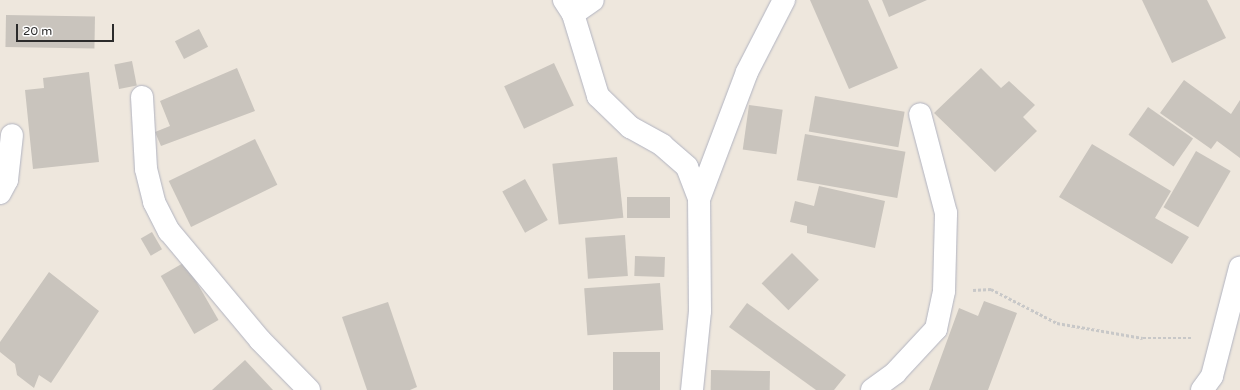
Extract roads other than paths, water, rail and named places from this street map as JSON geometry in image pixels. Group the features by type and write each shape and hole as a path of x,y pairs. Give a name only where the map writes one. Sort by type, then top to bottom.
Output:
{"street":[{"path":"593,0 569,7 598,96 630,127 662,145 687,168 699,199 700,311 692,390"},
{"path":"699,199 747,72 784,0"},
{"path":"142,97 146,169 154,202 169,232 260,340 309,390"},
{"path":"872,390 895,373 936,330 944,291 946,212 920,114"},
{"path":"0,193 7,180 12,135"},
{"path":"1202,390 1212,376 1240,268"}]}
